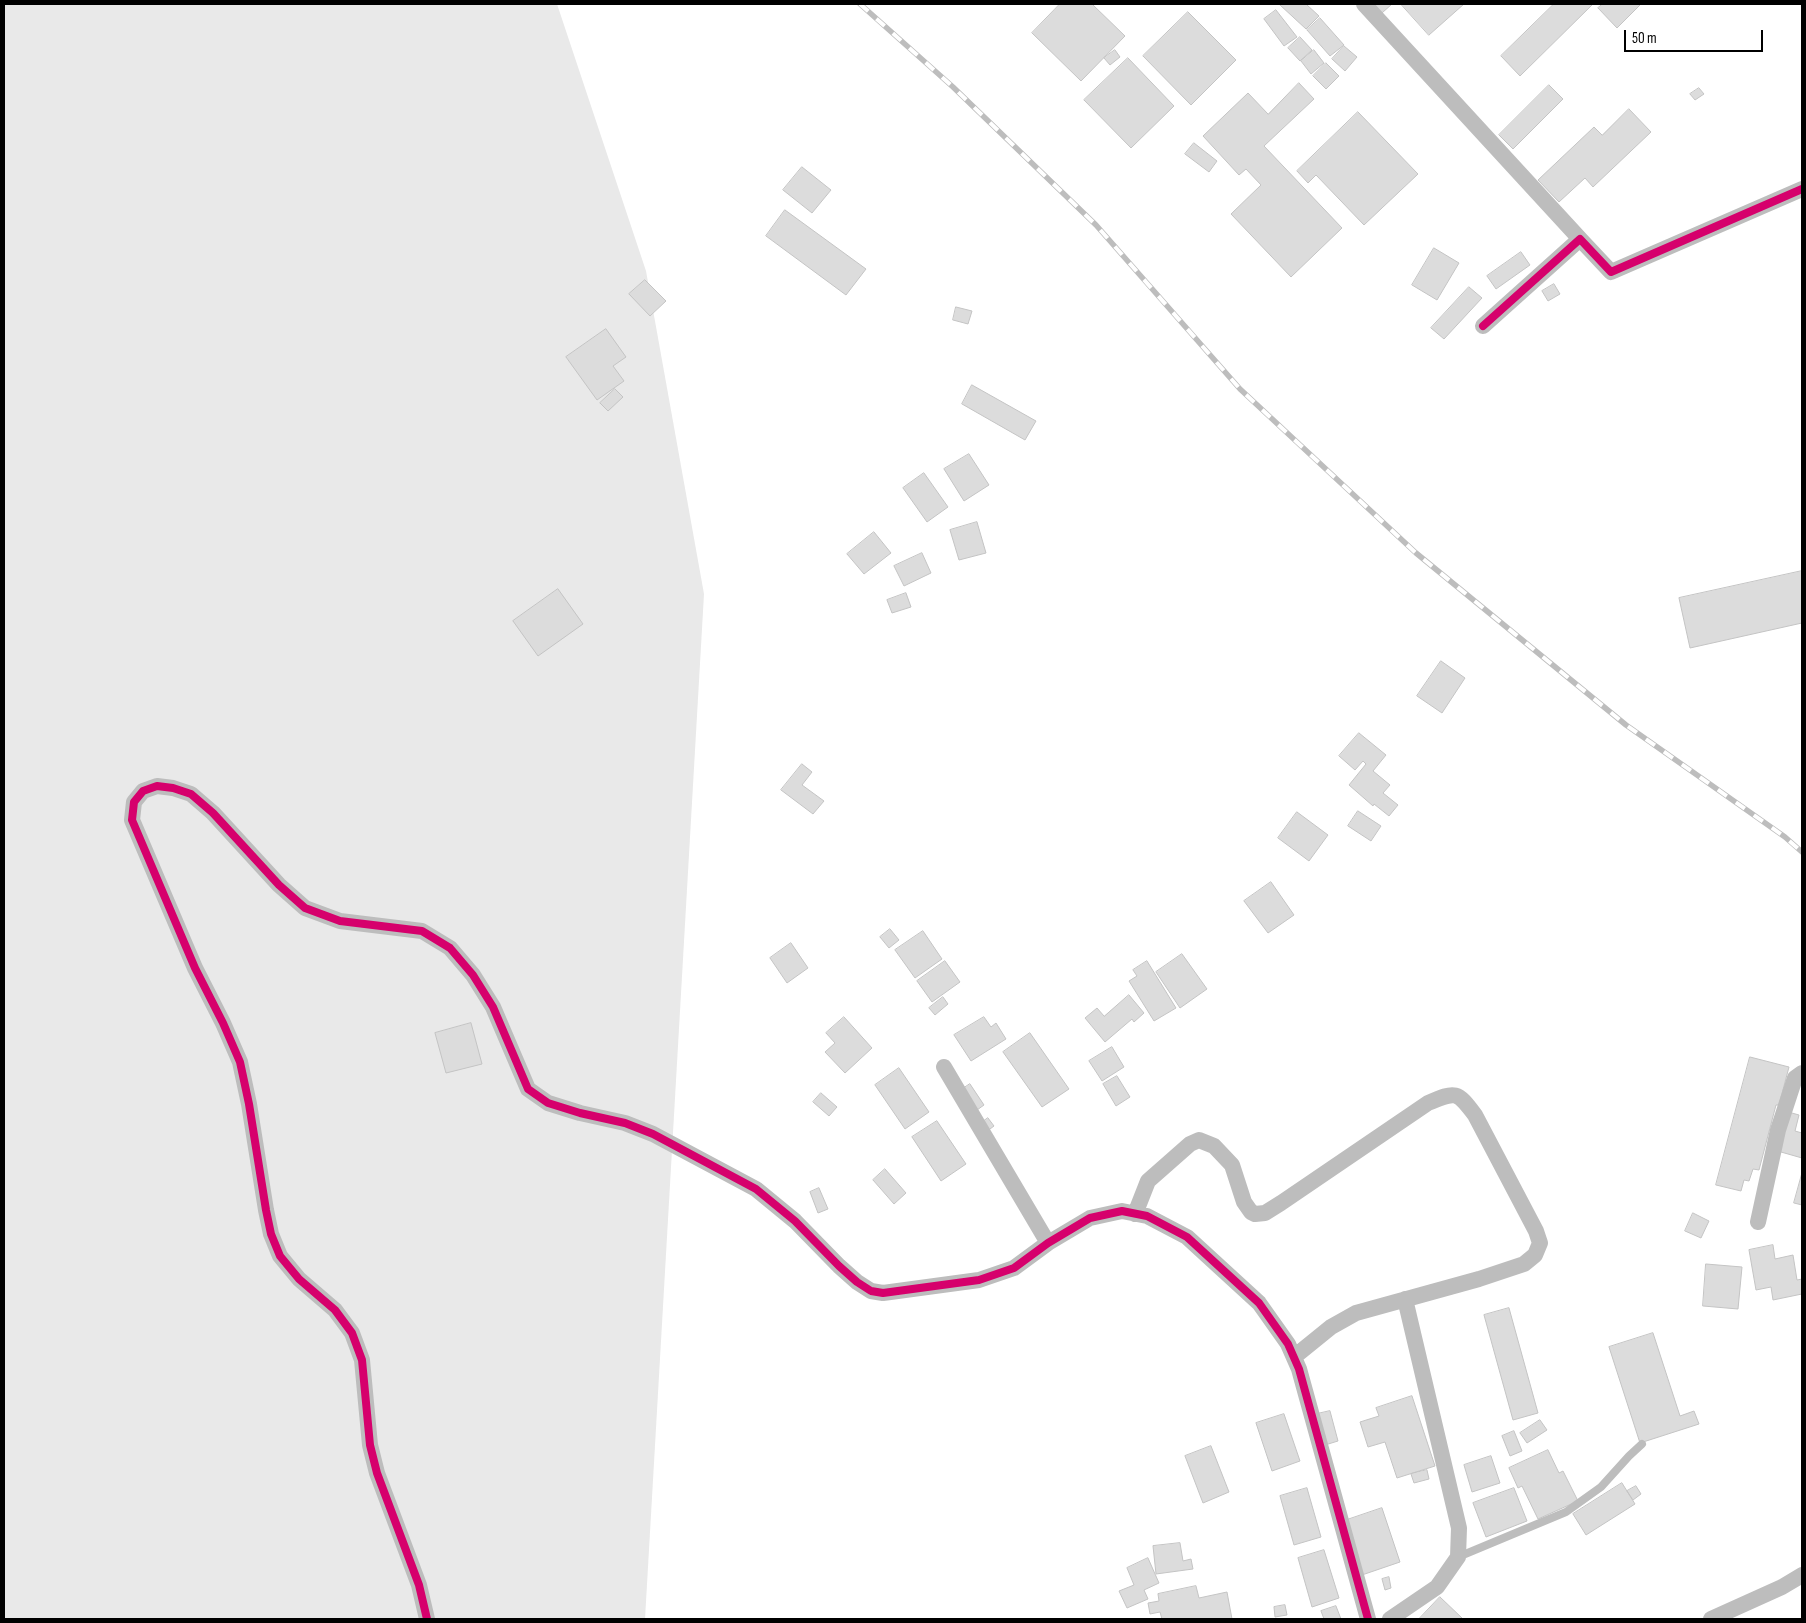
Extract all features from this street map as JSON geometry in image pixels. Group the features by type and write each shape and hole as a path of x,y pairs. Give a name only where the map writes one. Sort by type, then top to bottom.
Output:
{"street":[{"path":"1364,4 1611,272 1802,189"},
{"path":"1483,326 1580,239"},
{"path":"427,1619 420,1585 377,1473 370,1445 362,1360 352,1333 335,1310 299,1279 280,1256 271,1234 266,1210 249,1104 240,1062 223,1023 195,968 132,820 134,802 143,791 157,786 173,788 191,794 213,813 279,885 305,908 340,922 422,931 450,948 473,975 493,1007 528,1089 548,1103 580,1113 625,1123 652,1134 756,1189 795,1220 839,1266 857,1282 871,1291 883,1293 980,1280 1014,1268 1048,1243 1090,1218 1122,1211 1147,1216 1187,1237 1259,1303 1288,1344 1299,1369 1368,1619"},
{"path":"944,1067 1048,1243"},
{"path":"1758,1222 1778,1130 1795,1078 1802,1073"},
{"path":"1135,1214 1148,1181 1190,1144 1199,1140 1214,1146 1232,1166 1244,1202 1251,1212 1255,1214 1265,1213 1428,1103 1447,1095 1457,1095 1462,1099 1474,1115 1536,1231 1540,1243 1535,1255 1524,1264 1479,1280 1356,1313 1331,1327 1294,1357"},
{"path":"1390,1619 1437,1587 1458,1557 1459,1528 1405,1299"},
{"path":"1711,1619 1782,1587 1802,1575"}],"lane":[{"path":"1458,1557 1566,1512 1601,1487 1642,1444"}],"shaded area":[{"path":"4,4 557,4 646,271 704,594 645,1619 4,1619"}],"building":[{"path":"1060,4 1092,4 1125,36 1081,81 1032,33"},
{"path":"1281,4 1306,4 1319,16 1306,29"},
{"path":"1374,4 1392,4 1382,13"},
{"path":"1401,4 1464,4 1429,35"},
{"path":"1554,4 1593,4 1520,76 1501,56"},
{"path":"1603,4 1641,4 1617,28 1598,8"},
{"path":"1276,10 1297,37 1284,46 1264,19"},
{"path":"1188,12 1236,60 1191,105 1143,56"},
{"path":"1320,18 1344,45 1330,56 1307,30"},
{"path":"1300,37 1312,50 1300,61 1288,48"},
{"path":"1344,46 1357,57 1345,71 1332,59"},
{"path":"1115,50 1120,57 1110,65 1104,58"},
{"path":"1314,50 1324,63 1311,74 1301,61"},
{"path":"1128,58 1174,106 1131,148 1084,100"},
{"path":"1326,63 1339,76 1326,89 1313,76"},
{"path":"1299,83 1314,99 1264,146 1342,228 1291,277 1231,214 1261,185 1246,169 1239,175 1203,136 1248,93 1268,114"},
{"path":"1549,85 1563,99 1513,149 1499,135"},
{"path":"1699,88 1704,94 1695,100 1690,94"},
{"path":"1629,109 1651,132 1593,187 1585,178 1559,202 1538,180 1594,127 1602,135"},
{"path":"1358,112 1418,174 1364,225 1316,175 1308,183 1297,171"},
{"path":"1194,143 1217,161 1209,172 1185,154"},
{"path":"802,167 831,190 812,213 783,190"},
{"path":"785,210 866,269 846,295 766,236"},
{"path":"1434,248 1459,263 1437,300 1412,285"},
{"path":"1521,252 1530,265 1496,289 1487,276"},
{"path":"645,280 666,301 650,316 629,294"},
{"path":"1554,284 1560,294 1548,301 1542,291"},
{"path":"1469,287 1482,298 1444,339 1431,328"},
{"path":"956,307 972,311 968,324 953,320"},
{"path":"606,329 626,357 613,366 624,381 597,400 566,357"},
{"path":"972,385 1036,421 1025,440 962,404"},
{"path":"615,389 623,397 608,411 600,403"},
{"path":"969,454 989,485 964,501 944,469"},
{"path":"924,473 948,507 927,522 903,488"},
{"path":"977,522 986,553 959,560 950,530"},
{"path":"874,532 891,553 864,574 847,554"},
{"path":"922,553 931,573 904,586 894,566"},
{"path":"1802,571 1802,623 1690,648 1679,598"},
{"path":"558,589 583,624 538,656 513,621"},
{"path":"906,593 911,607 892,613 887,600"},
{"path":"1441,661 1465,678 1442,713 1417,696"},
{"path":"1359,733 1386,755 1373,771 1390,785 1383,793 1398,805 1389,816 1374,804 1373,806 1349,785 1366,764 1363,761 1355,770 1339,756"},
{"path":"802,764 812,772 802,785 824,801 813,814 781,790"},
{"path":"1358,811 1381,826 1371,841 1348,826"},
{"path":"1297,812 1328,835 1309,861 1278,838"},
{"path":"1271,882 1294,915 1268,933 1244,901"},
{"path":"890,929 899,940 889,948 880,937"},
{"path":"923,931 942,959 915,978 895,950"},
{"path":"791,943 808,968 787,983 770,958"},
{"path":"1182,954 1207,989 1180,1008 1156,972"},
{"path":"945,961 960,982 932,1002 917,981"},
{"path":"1147,961 1176,1008 1154,1021 1129,981 1137,976 1133,970"},
{"path":"1129,995 1144,1013 1134,1022 1132,1019 1105,1042 1085,1018 1097,1008 1104,1016"},
{"path":"943,997 948,1004 935,1015 929,1008"},
{"path":"844,1017 872,1048 845,1073 825,1052 835,1043 826,1033"},
{"path":"984,1017 991,1027 996,1023 1006,1039 971,1061 954,1035"},
{"path":"471,1023 482,1064 446,1073 435,1033"},
{"path":"1030,1033 1069,1089 1042,1107 1003,1052"},
{"path":"1112,1047 1124,1067 1102,1081 1089,1061"},
{"path":"1750,1057 1789,1067 1779,1105 1776,1105 1759,1170 1753,1169 1749,1181 1744,1180 1741,1191 1716,1185"},
{"path":"899,1068 929,1112 905,1129 875,1085"},
{"path":"1117,1076 1130,1097 1116,1106 1103,1084"},
{"path":"970,1084 984,1105 970,1115 955,1094"},
{"path":"821,1093 837,1107 829,1116 813,1102"},
{"path":"1785,1111 1799,1115 1795,1131 1802,1133 1802,1158 1774,1150"},
{"path":"988,1118 994,1126 982,1135 976,1127"},
{"path":"937,1121 966,1164 941,1181 912,1137"},
{"path":"885,1169 906,1193 894,1204 873,1180"},
{"path":"1802,1173 1802,1205 1794,1203"},
{"path":"819,1188 828,1209 818,1213 810,1192"},
{"path":"1693,1213 1709,1221 1701,1238 1685,1231"},
{"path":"1773,1245 1775,1259 1793,1255 1797,1280 1802,1279 1802,1294 1773,1300 1771,1287 1756,1290 1749,1250"},
{"path":"1706,1264 1742,1267 1738,1309 1703,1306"},
{"path":"1509,1308 1538,1413 1513,1420 1484,1315"},
{"path":"1653,1333 1680,1416 1694,1411 1699,1424 1640,1443 1609,1347"},
{"path":"1412,1396 1435,1466 1397,1478 1385,1442 1368,1447 1360,1422 1379,1416 1376,1408"},
{"path":"1330,1411 1338,1441 1325,1445 1317,1414"},
{"path":"1284,1414 1300,1461 1272,1471 1256,1423"},
{"path":"1540,1420 1547,1430 1527,1443 1520,1433"},
{"path":"1514,1431 1522,1451 1510,1456 1502,1436"},
{"path":"1211,1446 1229,1492 1203,1503 1185,1456"},
{"path":"1548,1450 1559,1473 1563,1471 1578,1501 1538,1519 1522,1486 1518,1488 1509,1468"},
{"path":"1491,1456 1500,1483 1472,1492 1464,1465"},
{"path":"1427,1470 1429,1479 1414,1483 1411,1474"},
{"path":"1622,1483 1635,1504 1586,1535 1573,1514"},
{"path":"1636,1486 1641,1494 1633,1500 1627,1491"},
{"path":"1307,1488 1321,1537 1294,1545 1280,1496"},
{"path":"1514,1488 1527,1521 1486,1537 1473,1503"},
{"path":"1382,1508 1400,1562 1359,1576 1341,1522"},
{"path":"1180,1543 1183,1561 1191,1559 1193,1569 1156,1574 1153,1546"},
{"path":"1324,1550 1339,1598 1312,1607 1298,1558"},
{"path":"1148,1558 1159,1583 1144,1590 1148,1599 1127,1608 1119,1591 1134,1585 1127,1568"},
{"path":"1389,1577 1391,1588 1385,1590 1382,1579"},
{"path":"1196,1586 1199,1598 1227,1592 1232,1619 1162,1619 1160,1612 1150,1614 1148,1603 1159,1601 1158,1594"},
{"path":"1440,1597 1462,1618 1419,1619"},
{"path":"1285,1605 1287,1615 1275,1617 1274,1607"},
{"path":"1336,1606 1341,1619 1324,1619 1321,1611"}],"railway":[{"path":"860,4 953,87 1096,225 1240,389 1416,553 1626,725 1785,837 1802,852"}],"cycle path":[{"path":"1483,326 1580,239 1611,272 1802,189"},
{"path":"427,1619 419,1585 377,1473 370,1445 362,1360 352,1333 335,1310 299,1279 280,1256 271,1234 266,1210 249,1104 240,1062 223,1023 195,968 132,820 134,802 143,791 157,786 173,788 191,794 213,813 279,885 305,908 340,921 422,931 450,948 473,975 493,1007 528,1089 548,1103 580,1113 625,1123 653,1134 756,1189 795,1221 857,1282 871,1291 883,1293 979,1280 1014,1268 1048,1243 1090,1218 1122,1211 1147,1216 1187,1237 1259,1303 1288,1344 1299,1369 1368,1619"}]}
